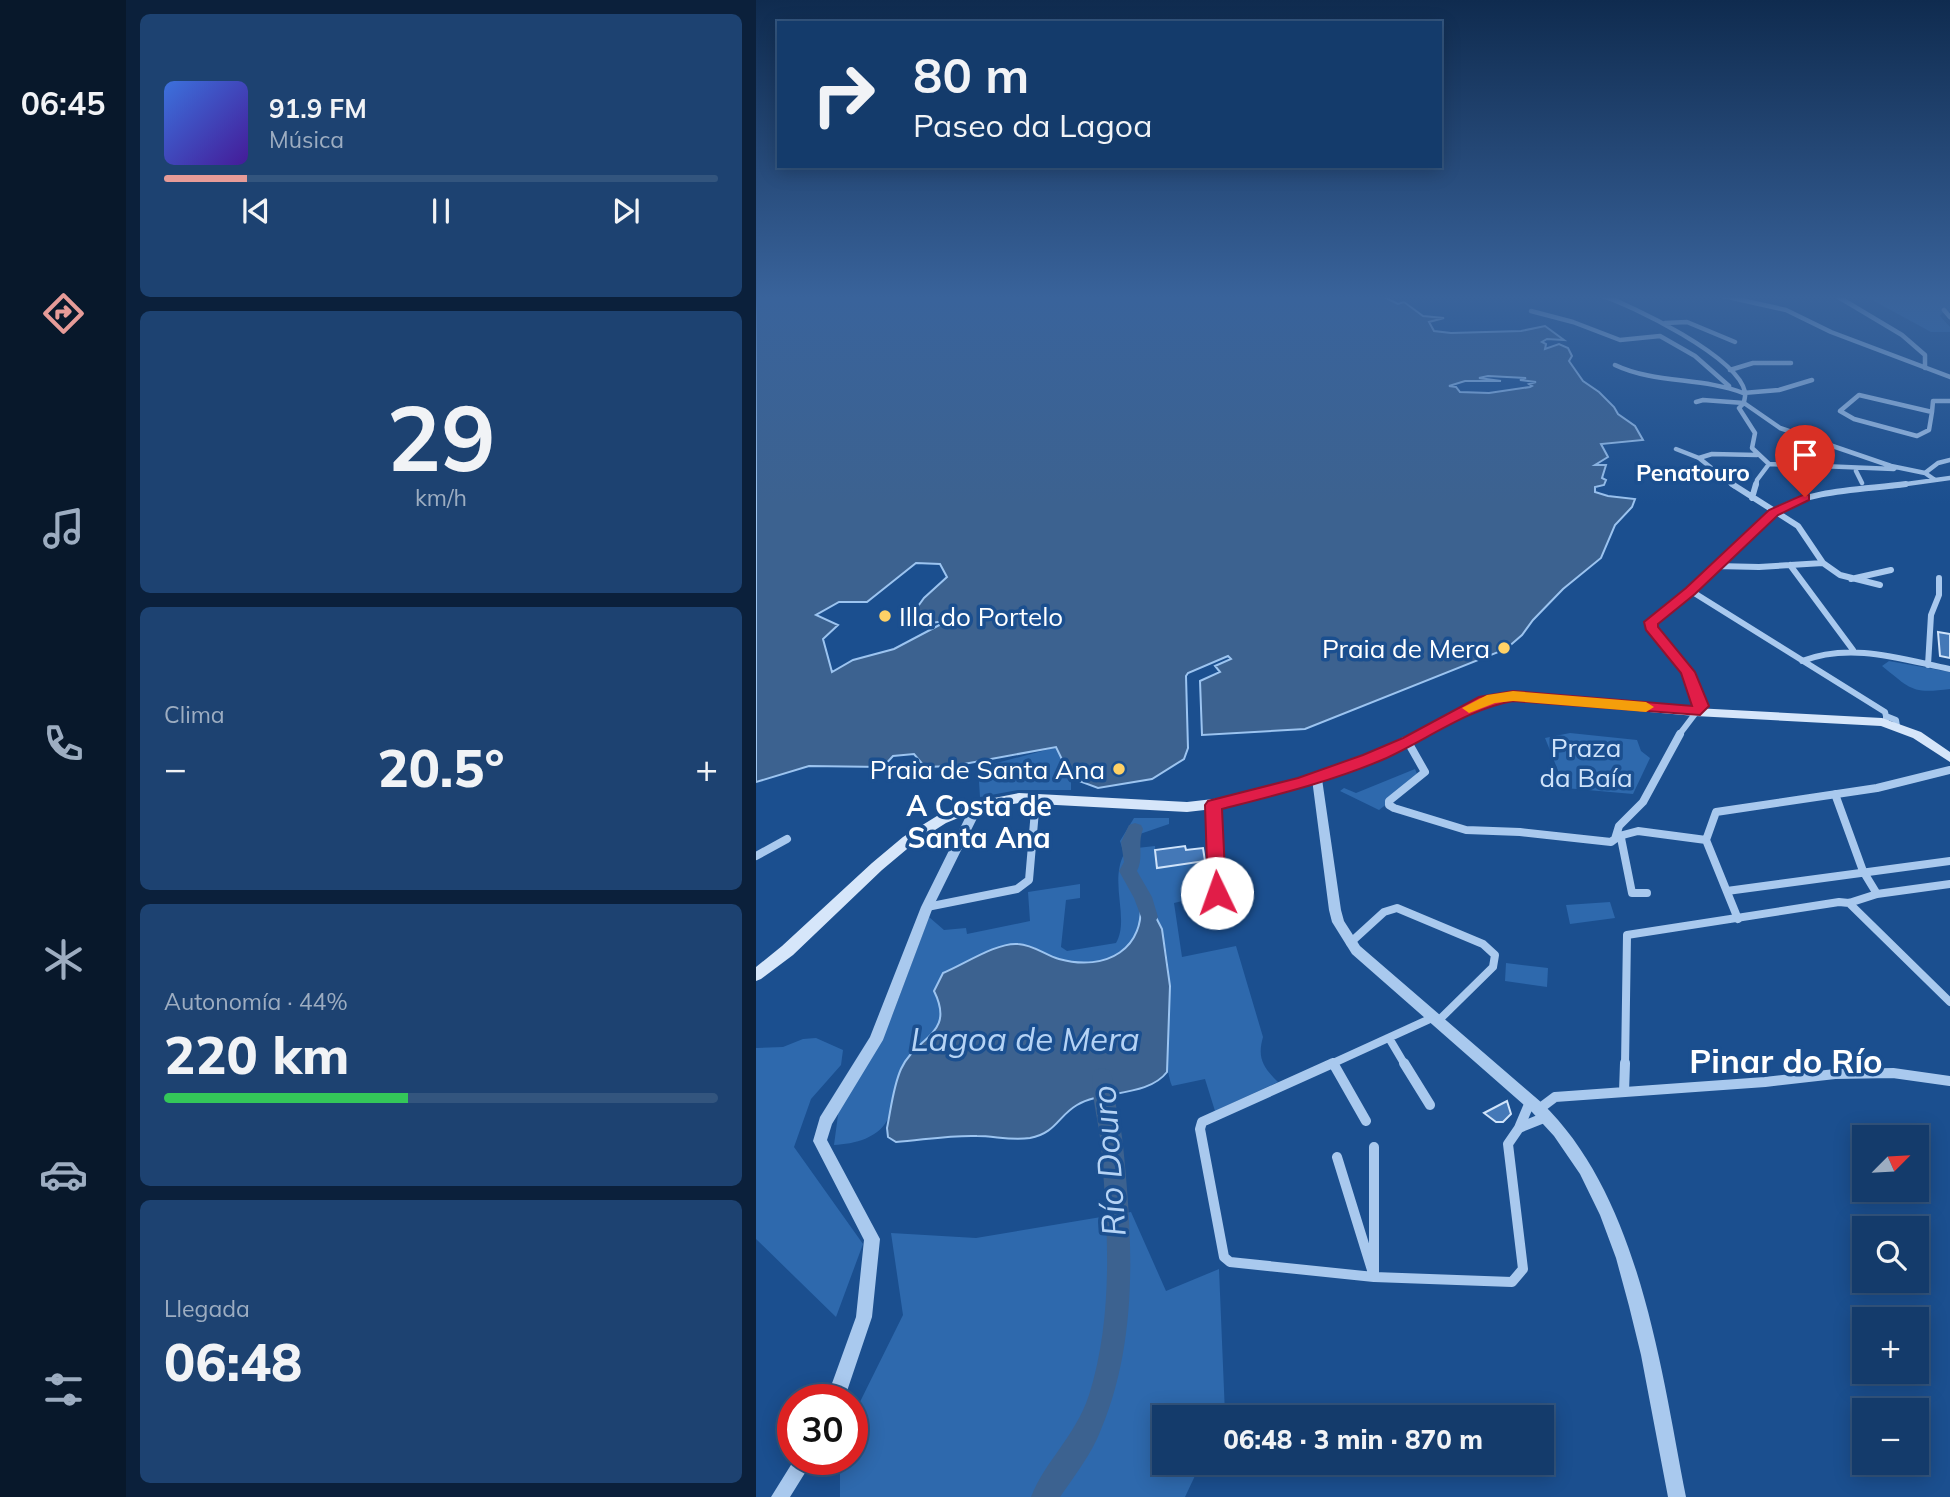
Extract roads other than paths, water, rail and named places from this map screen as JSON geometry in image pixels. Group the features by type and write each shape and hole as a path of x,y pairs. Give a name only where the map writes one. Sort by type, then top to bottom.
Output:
{"main road":[{"path":"756,975 797,942 909,839 938,819 999,799 1187,807 1213,805 1317,779 1408,742 1485,701 1520,696 1695,712 1890,722 1917,735 1950,758"}],"street":[{"path":"1615,365 1632,371 1729,386"},
{"path":"1705,365 1729,386 1743,393 1779,390 1812,380"},
{"path":"1723,365 1744,387 1744,403"},
{"path":"1730,370 1748,365"},
{"path":"1917,365 1950,377"},
{"path":"1932,412 1865,395 1859,395 1840,411 1854,419 1917,436 1929,430 1932,412 1933,401 1950,401"},
{"path":"1696,402 1703,400 1744,403 1780,428 1898,468 1924,473 1936,481"},
{"path":"1744,403 1739,408 1755,433 1752,448 1769,464 1856,471 1898,468"},
{"path":"1676,449 1699,458 1752,498 1798,526 1823,563 1850,579 1880,585"},
{"path":"1699,458 1712,454 1757,455"},
{"path":"1924,473 1938,463 1950,460"},
{"path":"1752,498 1757,480 1769,464"},
{"path":"1856,471 1862,483"},
{"path":"1408,742 1424,772 1389,801 1389,805 1465,830 1520,832 1611,842 1615,839 1619,825 1627,821 1655,782 1701,706 1688,672 1651,627 1651,622 1690,591 1773,512 1805,497 1950,478"},
{"path":"1716,566 1823,563"},
{"path":"1790,565 1853,650"},
{"path":"1850,579 1891,569"},
{"path":"1928,665 1931,615 1939,595 1938,578"},
{"path":"1690,591 1885,712 1890,722"},
{"path":"1802,661 1810,657 1853,650 1950,669"},
{"path":"1738,919 1706,840 1716,812 1877,788 1950,770"},
{"path":"1317,779 1335,910 1338,922 1350,943 1539,1109 1571,1147 1617,1239 1637,1303 1677,1497"},
{"path":"1835,794 1863,871 1877,894"},
{"path":"928,907 1017,889 1030,880 1036,799"},
{"path":"841,1384 864,1317 872,1239 820,1141 824,1122 876,1040 928,907 978,804"},
{"path":"1213,805 1217,893"},
{"path":"1647,893 1632,893 1621,838 1623,835 1638,831 1706,840"},
{"path":"756,856 787,839"},
{"path":"1727,891 1950,861"},
{"path":"1625,1092 1627,935 1826,904 1849,903 1877,894 1950,884"},
{"path":"1849,903 1950,1002"},
{"path":"1350,943 1384,912 1396,908 1483,944 1495,955 1493,967 1436,1018 1202,1122 1200,1129 1224,1257 1230,1262 1374,1277 1512,1282 1523,1269 1508,1144 1519,1128 1555,1097 1765,1082 1835,1073 1893,1073 1950,1081"},
{"path":"1389,1038 1430,1105"},
{"path":"1333,1063 1366,1121"},
{"path":"1519,1128 1539,1109"},
{"path":"1374,1147 1374,1277"},
{"path":"1337,1157 1374,1277"},
{"path":"780,1497 794,1475"}],"water":[{"path":"756,365 1572,365 1583,381 1599,392 1618,414 1635,426 1643,440 1601,444 1608,457 1595,465 1606,465 1602,478 1606,480 1604,485 1595,487 1595,492 1635,499 1632,507 1615,525 1601,558 1563,589 1506,649 1305,729 1202,735 1200,681 1220,672 1215,666 1231,659 1228,656 1186,676 1188,748 1184,759 1152,779 1098,788 1071,778 1056,747 953,766 925,767 914,754 893,756 883,767 809,766 756,782","holes":["1488,376 1526,378 1520,380 1536,382 1529,384 1532,386 1530,387 1489,393 1460,392 1456,387 1449,386 1465,381 1501,381 1479,378","916,563 940,564 947,577 924,598 911,616 912,625 947,621 894,649 853,660 832,672 823,639 838,625 816,615 839,602 867,602"]},
{"name":"Lagoa de Mera","path":"1145,896 1162,929 1170,986 1167,1072 1159,1080 1148,1086 1087,1100 1071,1109 1046,1132 1030,1138 967,1136 896,1142 888,1137 892,1098 901,1069 937,1026 940,1006 934,991 943,973 990,950 1010,944 1029,946 1059,959 1076,962 1107,959 1120,953 1130,943 1137,931 1140,898"}],"waterway":[{"name":"Río Douro","path":"1135,829 1130,842 1133,862 1128,871 1143,897 1149,917"},
{"name":"Río Douro","path":"1044,1497 1088,1429 1110,1362 1115,1326 1118,1290 1117,1216 1112,1145 1102,1077"}],"place":[{"name":"Illa do Portelo","path":"885,616"},
{"name":"Praia de Mera","path":"1504,648"},
{"name":"Praia de Santa Ana","path":"1119,769"}],"district":[{"name":"Penatouro","path":"1693,472"},
{"name":"A Costa de Santa Ana","path":"979,821"},
{"name":"Pinar do Río","path":"1786,1060"}],"park label":[{"name":"Praza da Baía","path":"1586,762"}]}
